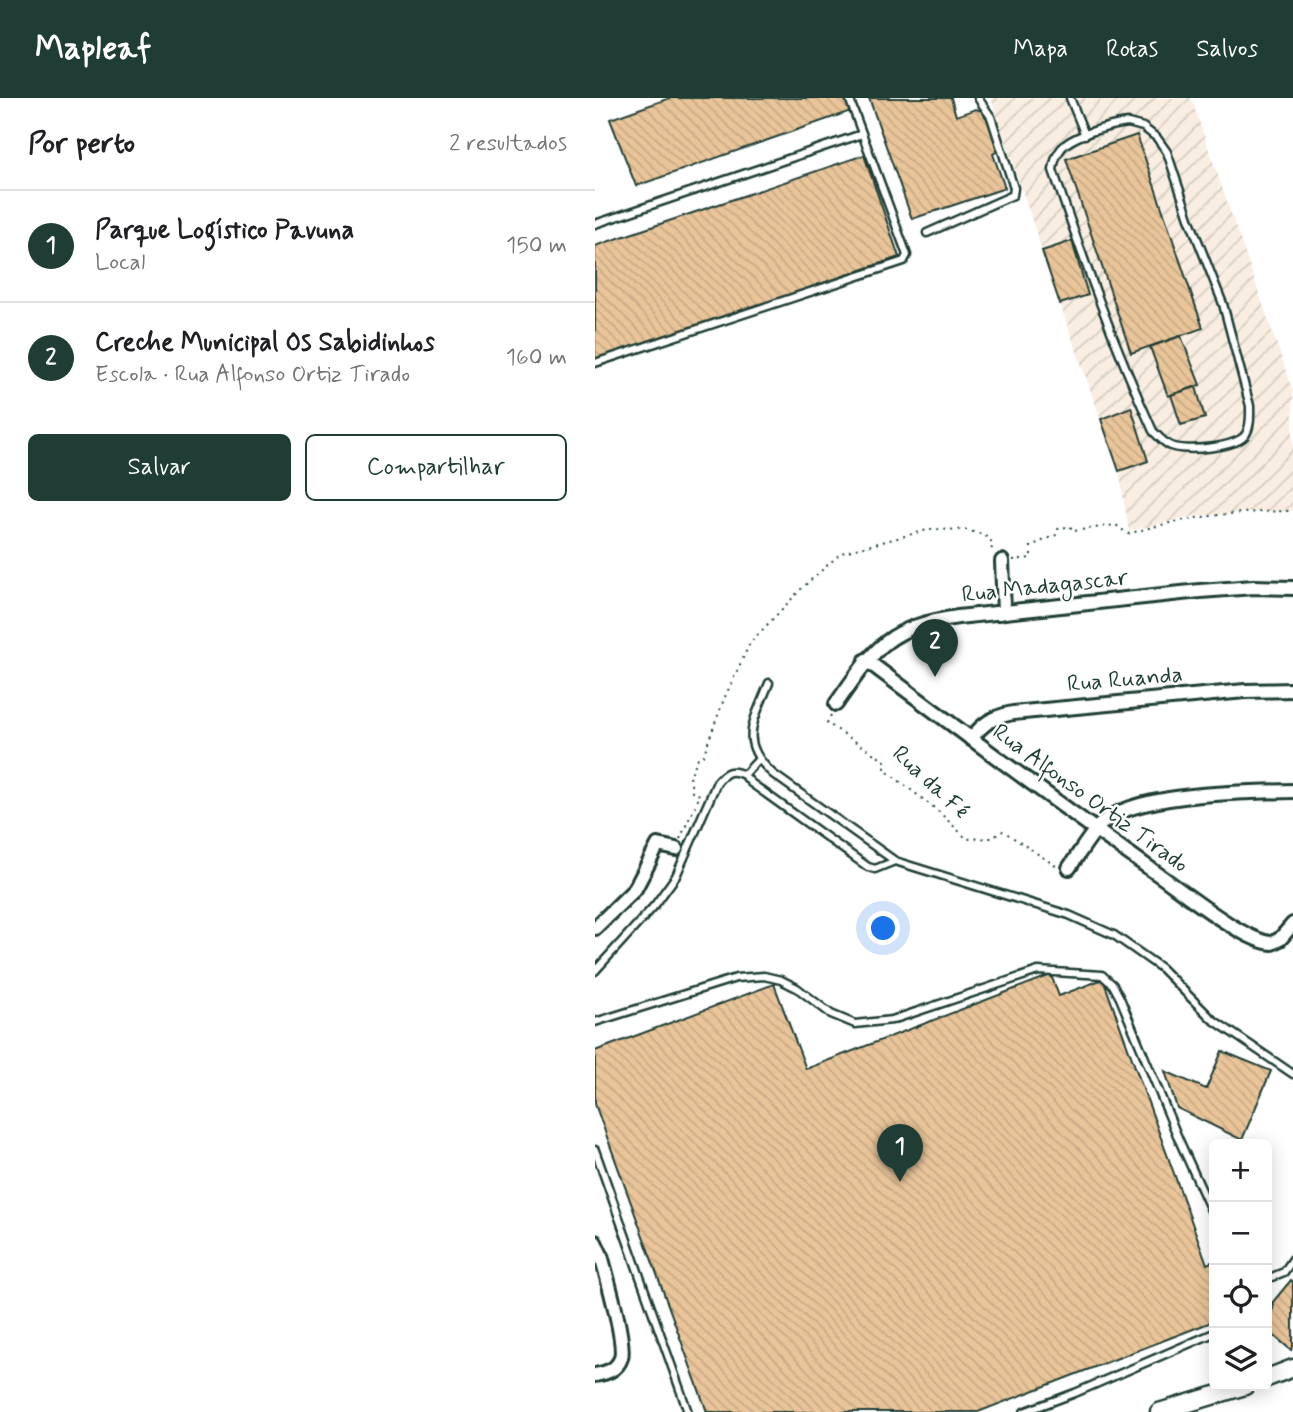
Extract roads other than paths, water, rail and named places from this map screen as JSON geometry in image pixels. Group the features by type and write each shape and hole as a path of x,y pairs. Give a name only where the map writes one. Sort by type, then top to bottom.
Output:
{"street":[{"path":"1002,561 1002,613"},
{"name":"Rua Madagascar","path":"835,704 866,660 883,643 913,626 937,620 1200,591 1254,587 1293,588"},
{"name":"Rua Alfonso Ortiz Tirado","path":"866,660 1096,831 1215,915 1251,937 1272,943 1280,939 1293,924"},
{"name":"Rua Ruanda","path":"971,739 990,719 1013,713 1175,696 1293,690"},
{"path":"1069,868 1096,831 1112,816 1145,804 1203,795 1293,791"},
{"path":"595,928 635,889 658,845 676,849"},
{"path":"595,1242 601,1255 622,1348 622,1356 617,1365 607,1373 595,1375"},
{"path":"1272,1376 1293,1368"},
{"path":"1159,1412 1228,1391"}],"lane":[{"path":"595,363 904,261 907,255 849,98"},
{"path":"927,233 1013,195 1014,188 992,117 978,98"},
{"path":"1070,98 1086,135"},
{"path":"1128,123 1143,127 1157,138 1167,152 1189,218 1223,304 1250,406 1247,434 1240,441 1209,447 1184,448 1169,446 1153,431 1091,283 1053,170 1060,149 1086,135 1128,123"},
{"path":"595,224 862,134"},
{"path":"769,683 750,736 758,760 773,774 895,861 1069,915 1114,935 1161,968 1212,1019 1293,1074"},
{"path":"744,775 758,760"},
{"path":"595,971 655,905 676,876 717,782 728,772 736,771 744,775 868,867 875,869 895,861"},
{"path":"595,1022 736,978 764,976 781,980 797,988 831,1014 855,1024 892,1020 1038,971 1102,975 1113,985 1120,998 1209,1206"},
{"path":"595,1150 688,1412"},
{"path":"1272,1277 1284,1272 1293,1259"},
{"path":"1024,1412 1075,1394 1209,1335"}],"place":[{"name":"Creche Municipal Os Sabidinhos","path":"935,677"},
{"name":"Parque Logístico Pavuna","path":"900,1182"}]}
